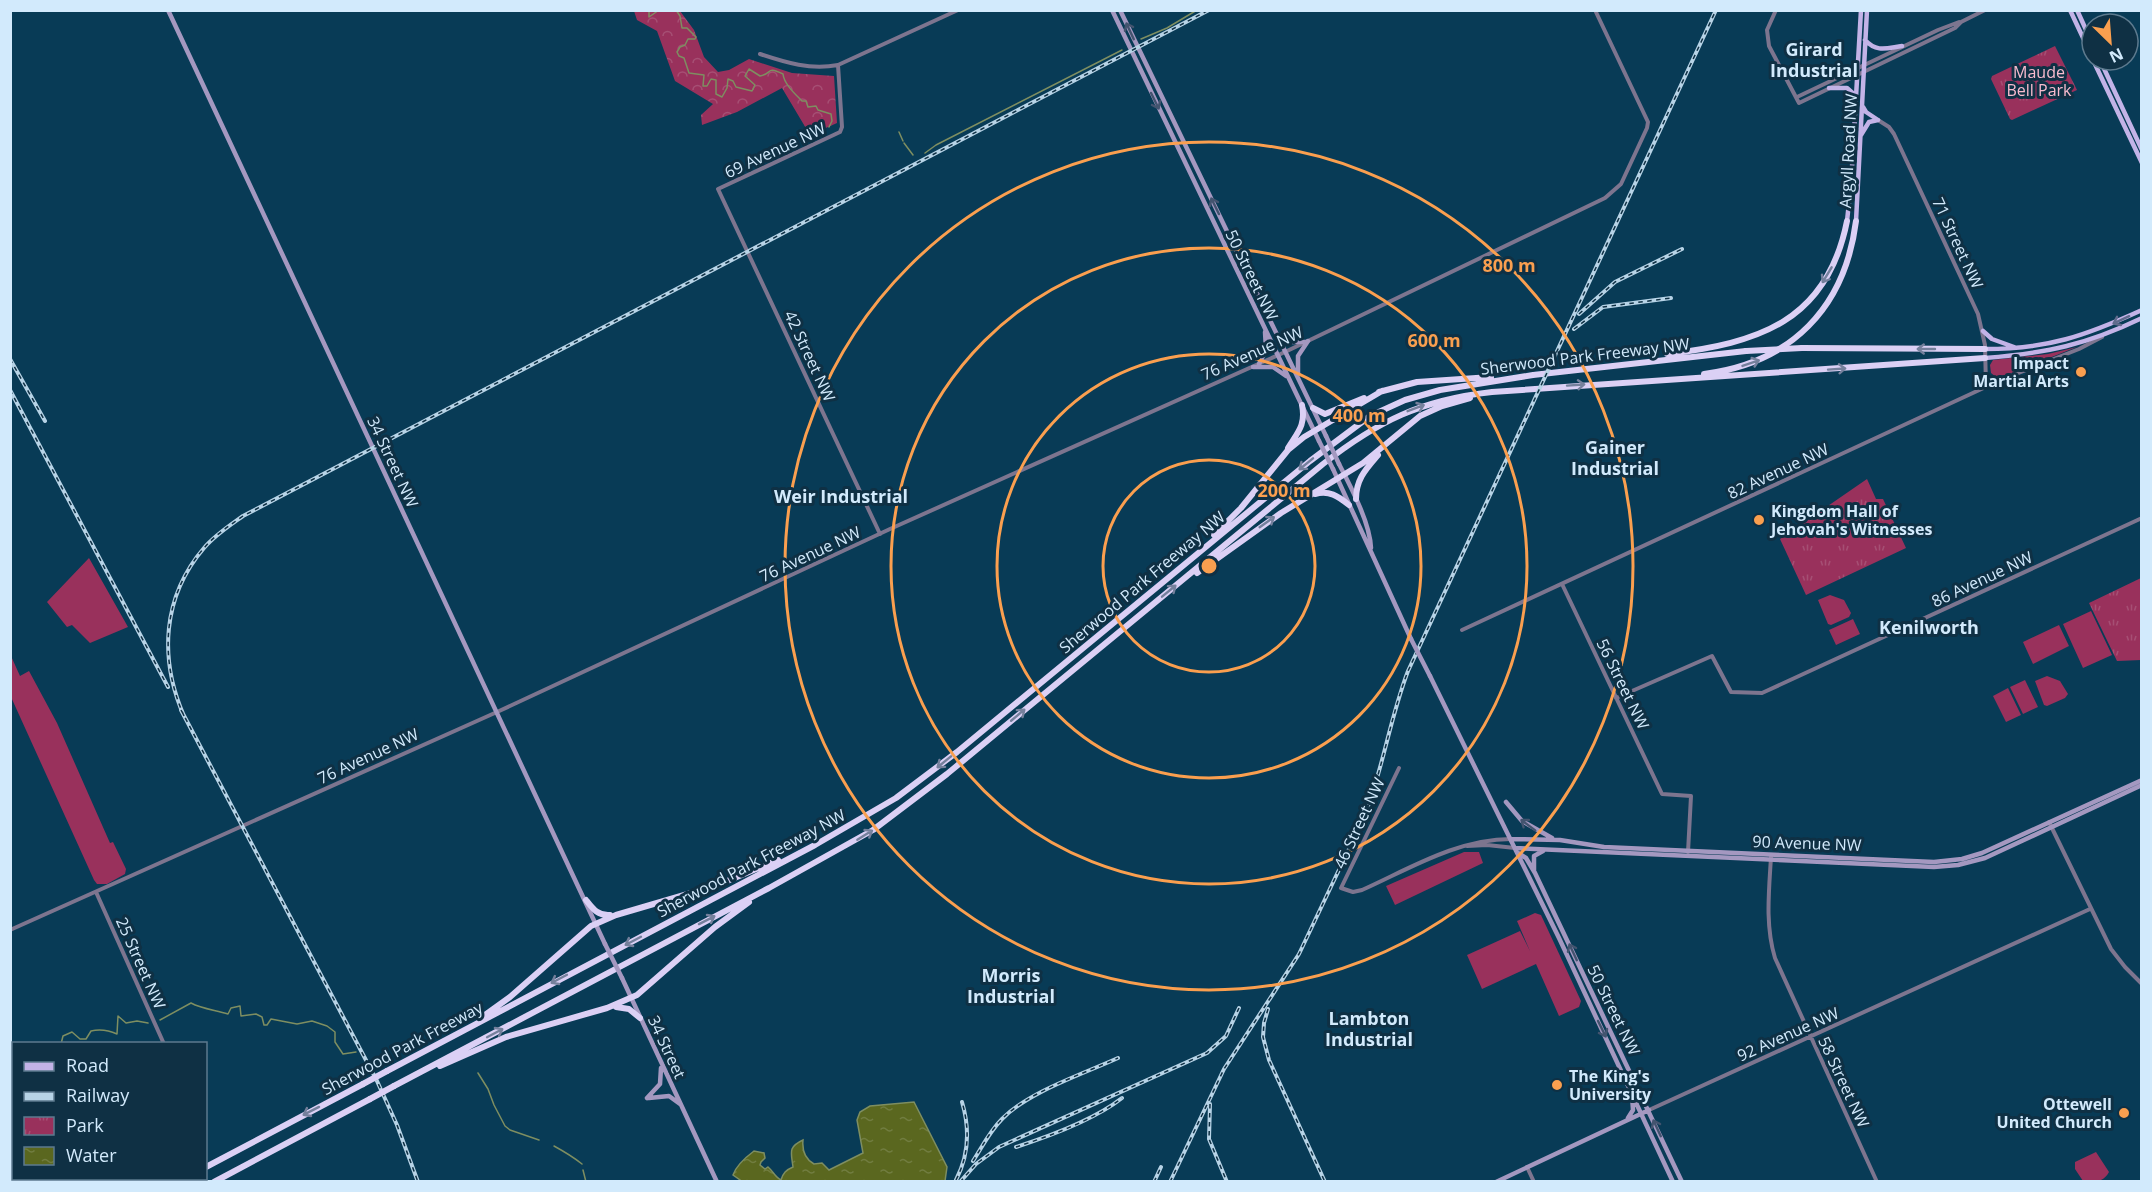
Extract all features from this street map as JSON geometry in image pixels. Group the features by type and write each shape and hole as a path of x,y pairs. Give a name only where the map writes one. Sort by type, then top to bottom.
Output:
{"highway":[{"path":"1590,368 1595,364 1725,345 1762,334 1779,325 1803,307 1825,279 1835,261 1847,220"},
{"path":"1674,378 1710,374 1741,366 1772,354 1791,342 1821,314 1832,297 1851,254 1856,221"},
{"name":"Sherwood Park Freeway NW","path":"611,952 815,845 880,808 925,777 1339,438 1370,416 1405,400 1440,390 1533,375 1746,351 1802,348 1985,349"},
{"name":"Sherwood Park Freeway NW","path":"618,967 843,848 904,807 1323,464 1380,424 1422,406 1464,395 1674,378 1721,377 1985,358"},
{"path":"1313,408 1323,414 1329,413 1406,384 1533,375"},
{"path":"1184,579 1196,574 1256,530 1344,474 1383,447 1420,416 1465,399 1517,390"},
{"path":"1281,458 1315,431 1383,391"},
{"path":"1203,549 1241,508 1281,458 1304,420 1302,405"},
{"path":"1356,499 1356,487 1362,473 1383,447"},
{"path":"1308,496 1326,492 1339,496 1349,505"},
{"path":"461,1032 510,997 584,930 616,915 722,884 815,845"},
{"path":"406,1080 506,1037 607,1008 631,998 642,992 730,915 769,888"},
{"path":"586,900 601,914 616,915"},
{"name":"Sherwood Park Freeway","path":"207,1166 611,952"},
{"name":"Sherwood Park Freeway","path":"214,1182 618,967"},
{"path":"607,1008 626,1007 640,1018"},
{"path":"221,1182 254,1161"}],"main road":[{"name":"34 Street NW","path":"168,10 596,924"},
{"name":"50 Street NW","path":"1112,10 1333,468 1412,639 1631,1089 1673,1182"},
{"name":"50 Street NW","path":"1120,10 1356,499 1369,533 1371,550"},
{"name":"Argyll Road NW","path":"1847,220 1861,10"},
{"name":"Argyll Road NW","path":"1856,221 1867,10"},
{"path":"2070,10 2080,31"},
{"path":"1865,40 1876,49 1885,50 1902,46"},
{"path":"2100,72 2142,163"},
{"path":"2106,72 2142,150"},
{"path":"1829,88 1847,88 1856,96"},
{"path":"1862,104 1866,112 1878,120"},
{"path":"1861,136 1869,122 1878,120"},
{"path":"1985,349 2045,345 2081,336 2142,310"},
{"name":"82 Avenue NW","path":"1985,358 2049,351 2105,335 2142,318"},
{"path":"1259,364 1266,350 1264,326"},
{"path":"1983,331 1992,339 2019,348"},
{"path":"1277,334 1289,342 1307,342"},
{"path":"1299,380 1297,359 1307,342"},
{"path":"1253,367 1273,367 1289,378"},
{"name":"90 Avenue NW","path":"1510,839 1557,840 1604,847 1771,860 1951,866 1985,858 2142,780"},
{"name":"90 Avenue NW","path":"1516,850 1771,854 1949,861 1983,853 2142,785"},
{"path":"1506,802 1529,826 1557,840"},
{"name":"50 Street NW","path":"1516,850 1526,858 1535,873 1682,1182"},
{"path":"1535,873 1534,856 1546,850"},
{"name":"34 Street","path":"596,924 717,1182"},
{"path":"660,1061 662,1075 660,1084 646,1098 669,1096 682,1106"},
{"path":"1625,1120 1633,1110 1631,1089"},
{"name":"92 Avenue NW","path":"1496,1182 1649,1110"}],"street":[{"path":"760,54 804,66 838,65 958,10"},
{"name":"76 Avenue NW","path":"10,930 496,712 880,534 1253,367 1598,202 1615,191 1623,181 1648,122 1595,10"},
{"path":"1776,10 1767,30 1769,46 1799,103 1955,28 1961,22 1985,10"},
{"path":"1797,97 1902,46 1953,23 1961,22"},
{"name":"69 Avenue NW","path":"718,189 841,131 843,127 838,65"},
{"name":"71 Street NW","path":"1878,120 1889,127 1894,134 1974,306 1983,331 1986,387"},
{"name":"42 Street NW","path":"718,189 880,534"},
{"name":"82 Avenue NW","path":"1462,630 2007,377 2079,349 2105,335"},
{"name":"86 Avenue NW","path":"1616,698 1712,656 1731,692 1756,694 2142,518"},
{"name":"56 Street NW","path":"1562,584 1662,794 1690,796 1688,854"},
{"name":"46 Street NW","path":"1341,888 1399,768"},
{"path":"2051,825 2112,949 2142,984"},
{"name":"90 Avenue NW","path":"1341,888 1353,892 1362,890 1455,848 1472,843 1510,839"},
{"name":"90 Avenue NW","path":"1455,848 1485,845 1516,850"},
{"name":"58 Street NW","path":"1771,854 1768,916 1770,938 1777,964 1876,1182"},
{"name":"25 Street NW","path":"96,892 163,1042"},
{"name":"92 Avenue NW","path":"1649,1110 2091,909"},
{"path":"1527,1167 1533,1182"}],"green space":[{"path":"634,11 680,11 694,30 704,57 718,72 729,70 749,59 792,73 834,76 837,123 810,135 782,88 737,112 702,125 701,115 713,104 675,81 657,31 637,20"},
{"name":"Maude Bell Park","path":"2055,46 2077,90 2010,119 1991,79 1992,76"},
{"path":"2077,347 2009,374 1996,377 1991,373 1990,365 1993,360 2048,354"},
{"path":"1867,479 1876,499 1883,499 1906,548 1806,595 1780,539"},
{"path":"89,558 128,627 90,643 72,625 67,627 47,602"},
{"path":"2141,578 2141,660 2117,661 2089,603"},
{"path":"1830,595 1844,600 1851,613 1849,617 1831,625 1828,624 1818,600"},
{"path":"2091,611 2112,655 2083,668 2063,624"},
{"path":"1853,619 1860,634 1836,645 1829,630"},
{"path":"2059,625 2069,646 2033,664 2023,642"},
{"path":"11,656 20,676 29,671 57,723 110,843 113,842 126,869 125,874 107,884 97,884 94,880 11,697"},
{"path":"2047,676 2060,681 2068,694 2065,698 2047,706 2044,705 2035,681"},
{"path":"2025,680 2038,707 2023,714 2010,687"},
{"path":"2008,688 2021,715 2006,722 1993,696"},
{"path":"1464,852 1479,852 1483,863 1395,905 1386,886"},
{"path":"1535,913 1541,915 1581,1001 1579,1007 1559,1016 1536,964 1482,989 1467,955 1520,931 1530,951 1517,921"},
{"path":"2096,1152 2109,1172 2101,1180 2083,1181 2075,1169 2075,1162"}],"water":[{"path":"914,1102 947,1167 945,1181 743,1182 733,1175 739,1165 754,1151 764,1153 765,1158 760,1165 765,1169 768,1167 781,1180 785,1172 793,1167 791,1154 793,1148 803,1140 808,1160 814,1164 822,1163 829,1170 863,1153 857,1120 860,1112 870,1106"}],"waterway":[{"path":"649,10 649,17 659,10"},
{"path":"676,10 680,16 682,28 687,28 696,37 688,39 677,52 684,58 689,73 704,75 703,86 707,86 711,79 716,80 716,94 722,97 727,88 728,79 733,81 736,87 752,91 755,85 745,76 749,69 760,76 772,70 783,74 790,89 802,101 806,101 808,107 816,106 818,110 831,114 832,121 829,127"},
{"path":"1141,39 1167,28 1197,10"},
{"path":"925,153 936,145 1122,50"},
{"path":"899,132 903,141"},
{"path":"904,143 913,155"},
{"path":"160,1020 191,1003 228,1014 231,1008 240,1006 241,1016 256,1014 262,1017 264,1025 267,1025 271,1019 297,1024 312,1021 327,1026 335,1032 335,1042 343,1054 356,1052"},
{"path":"62,1042 63,1036 72,1032 80,1039 86,1039 94,1030 117,1034 118,1016 126,1023 137,1021 148,1023"},
{"path":"478,1073 505,1126 539,1140"},
{"path":"554,1146 582,1164"},
{"path":"583,1170 586,1182"}],"railway":[{"path":"184,716 176,694 168,651 173,608 190,567 204,548 217,535 243,516 1209,10"},
{"path":"1170,1182 1224,1069 1299,954 1365,815 1408,671 1716,10"},
{"path":"1579,314 1615,282 1682,249"},
{"path":"1574,329 1603,307 1671,298"},
{"path":"10,359 45,421"},
{"path":"10,390 168,687"},
{"path":"181,710 377,1081 397,1125 418,1182"},
{"path":"960,1182 976,1164 999,1147 1207,1053 1226,1036 1239,1008"},
{"path":"1268,1009 1263,1037 1269,1060 1325,1182"},
{"path":"973,1161 994,1129 1013,1109 1041,1092 1118,1058"},
{"path":"1016,1147 1085,1120 1122,1098"},
{"path":"956,1180 964,1161 967,1142 962,1102"},
{"path":"1210,1104 1209,1139 1227,1182"},
{"path":"1154,1182 1161,1167"}],"place":[{"name":"Impact Martial Arts","path":"2081,372"},
{"name":"Kingdom Hall of Jehovah's Witnesses","path":"1759,520"},
{"name":"The King's University","path":"1557,1085"},
{"name":"Ottewell United Church","path":"2124,1113"}],"district":[{"name":"Girard Industrial","path":"1814,59"},
{"name":"Gainer Industrial","path":"1615,457"},
{"name":"Weir Industrial","path":"841,496"},
{"name":"Kenilworth","path":"1929,627"},
{"name":"Morris Industrial","path":"1011,985"},
{"name":"Lambton Industrial","path":"1369,1028"}]}
